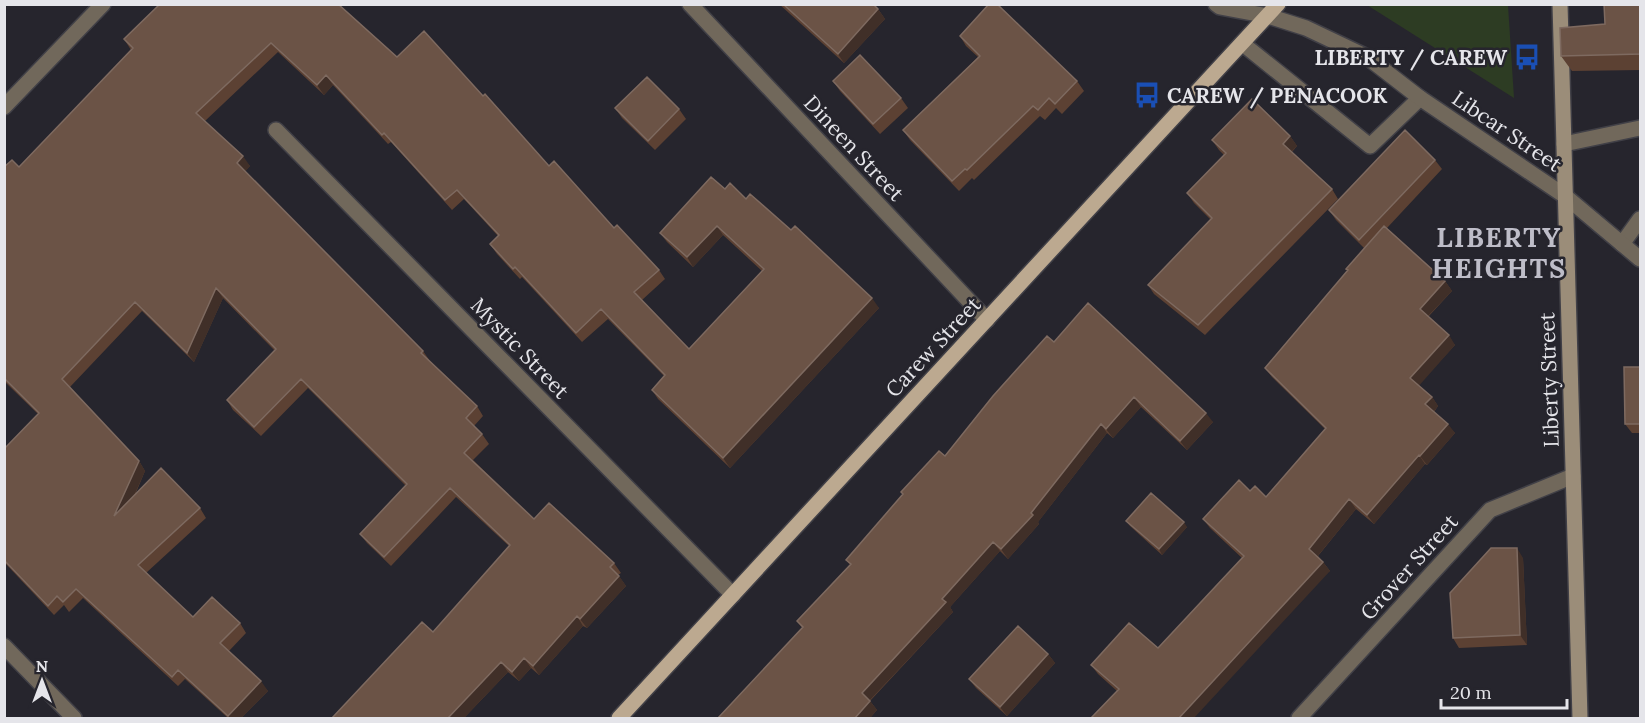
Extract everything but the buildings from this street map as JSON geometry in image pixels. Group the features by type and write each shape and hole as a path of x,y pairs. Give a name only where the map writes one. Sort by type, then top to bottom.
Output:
{"main road":[{"name":"Carew Street","path":"619,718 1278,4"},
{"name":"Liberty Street","path":"1560,4 1580,718"}],"street":[{"path":"4,107 103,4"},
{"name":"Dineen Street","path":"690,4 987,320"},
{"name":"Libcar Street","path":"1216,4 1268,16 1306,28 1367,57 1420,98 1565,196 1641,259"},
{"path":"1243,44 1370,146 1420,98"},
{"path":"1564,144 1641,128"},
{"name":"Mystic Street","path":"276,130 733,595"},
{"path":"1623,244 1641,219"},
{"name":"Grover Street","path":"1299,718 1490,510 1573,476"},
{"path":"4,646 75,718"}],"green space":[{"path":"1367,5 1508,5 1514,98"}],"place":[{"name":"LIBERTY / CAREW","path":"1527,57"},
{"name":"CAREW / PENACOOK","path":"1147,95"}],"district":[{"name":"LIBERTY HEIGHTS","path":"1499,252"}]}
